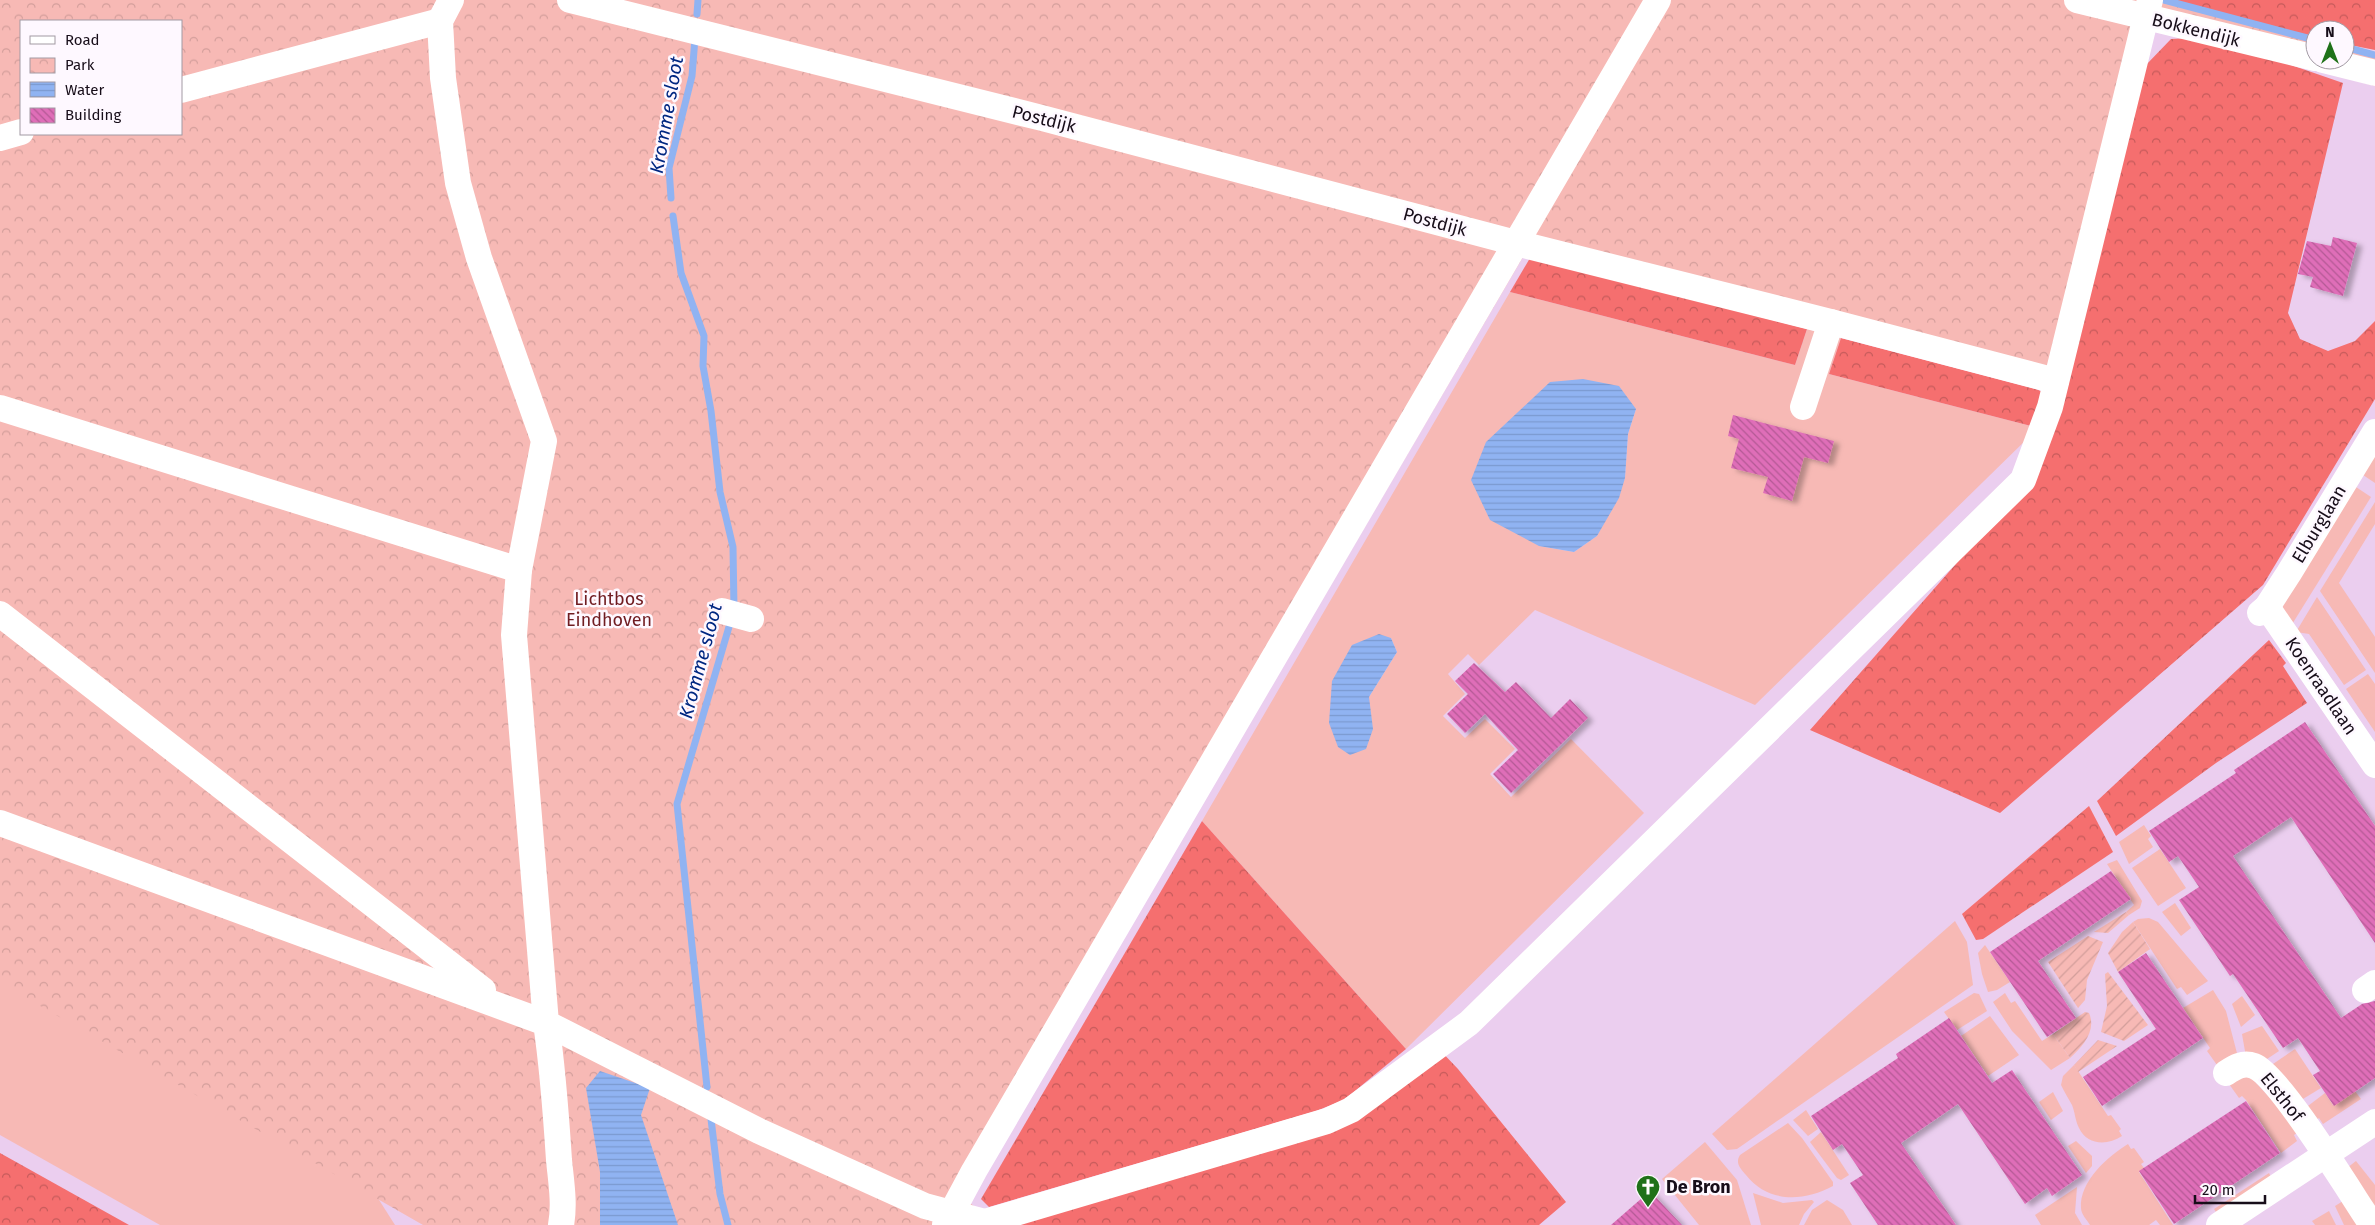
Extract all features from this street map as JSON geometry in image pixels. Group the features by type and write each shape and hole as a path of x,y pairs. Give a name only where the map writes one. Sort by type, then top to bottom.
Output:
{"street":[{"name":"Postdijk","path":"570,0 1032,115 1516,243 2056,381"},
{"path":"949,1219 984,1154 1658,0"},
{"name":"Bokkendijk","path":"2077,0 2148,9 2305,55"},
{"path":"0,823 546,1023 759,1131 926,1206 949,1219 986,1224 1327,1121 1351,1110 1469,1023 2023,480 2050,407 2148,9"},
{"path":"182,90 446,10 443,78 458,182 480,258 544,441 519,570 514,635 546,1023 552,1066 563,1214 561,1225"},
{"path":"2355,68 2375,73"},
{"path":"0,138 20,132"},
{"path":"1803,407 1831,322"},
{"path":"0,408 519,570"},
{"name":"Elburglaan","path":"2264,610 2375,432"},
{"name":"Koenraadlaan","path":"2264,610 2375,765"},
{"path":"0,614 505,1007"},
{"name":"Elsthof","path":"2226,1073 2243,1064 2254,1066 2264,1072 2289,1100 2372,1225"},
{"path":"2220,1225 2375,1122"}],"green space":[{"name":"Lichtbos Eindhoven","path":"0,0 2166,0 2305,35 2305,67 2139,23 2053,371 1533,240 969,1202 996,1225 423,1225 0,983"},
{"path":"2160,0 2375,0 2375,50 2355,46 2355,20 2305,20 2305,35"},
{"path":"2210,37 2343,83 2288,313 2300,339 2328,351 2355,341 2375,321 2375,399 2263,585 2000,813 1810,730 2027,483 2145,66 2171,39"},
{"name":"Lichtbos Eindhoven","path":"2355,47 2375,52 2375,86 2315,70 2355,70"},
{"path":"1530,258 1807,329 1795,365 1510,292"},
{"path":"1510,292 1795,365 1807,329 1841,338 1829,374 2035,427 2029,437 1755,705 1535,610 1479,665 1468,654 1448,674 1465,694 1443,716 1465,738 1485,719 1515,749 1490,774 1511,797 1571,739 1644,813 1406,1049 1202,821","holes":["1636,409 1628,434 1625,478 1597,536 1574,552 1539,546","1391,638 1397,652 1369,697"]},
{"path":"1841,338 2036,389 2045,393 2035,427 1829,374"},
{"path":"2375,449 2375,483 2363,475"},
{"path":"2356,487 2371,497 2291,626 2283,610 2283,604"},
{"path":"2375,502 2375,524 2339,583 2375,637 2375,673 2320,591"},
{"path":"2317,597 2366,670 2344,685 2309,634 2296,632"},
{"path":"2269,640 2286,663 2283,666 2307,703 2216,763 2116,836 2097,801"},
{"path":"2368,674 2375,684 2375,732 2346,689"},
{"path":"2089,806 2113,852 1983,939 1976,940 1962,914"},
{"path":"1202,821 1406,1049 1344,1100 1316,1111 989,1207 981,1199"},
{"path":"2144,825 2151,836 2148,839 2153,847 2129,864 2119,842"},
{"path":"2160,849 2186,888 2158,906 2132,868"},
{"path":"2117,860 2142,901 2140,908 2129,915 2126,912 2134,905 2107,864"},
{"path":"2175,903 2191,928 2181,936 2162,912"},
{"path":"0,910 285,1052 395,1225 160,1225 0,1135"},
{"path":"2126,912 2129,915 2108,933 2094,932"},
{"path":"2149,918 2158,922 2208,981 2187,995 2181,987 2177,989 2133,922 2138,919"},
{"path":"1955,921 1967,942 1973,985 1737,1149 1727,1150 1712,1134"},
{"path":"2133,922 2150,949 2118,972 2108,953 2122,932"},
{"path":"2088,936 2103,942 2087,980 2085,1000 2078,1008 2048,962"},
{"path":"1985,945 2010,982 1997,990 1988,992 1978,953"},
{"path":"2108,972 2148,1025 2124,1041 2101,1032 2107,1006 2105,974"},
{"path":"2213,990 2226,1011 2238,1057 2217,1065 2207,1051 2210,1048 2183,1008"},
{"path":"1974,993 1979,994 1987,1011 1957,1030 1944,1012"},
{"path":"2005,993 2011,1003 2015,1001 2042,1041 2053,1034 2070,1058 2051,1070 2012,1031 1993,1002"},
{"path":"2242,996 2255,1015 2241,1027 2232,1004"},
{"path":"2085,1012 2089,1013 2091,1020 2090,1032 2083,1044 2070,1058 2053,1034"},
{"path":"1990,1016 2019,1055 1988,1076 1961,1036"},
{"path":"2262,1026 2279,1051 2264,1061 2246,1057 2242,1034"},
{"path":"2098,1040 2117,1046 2078,1072 2074,1065"},
{"path":"1438,1048 1458,1069 1566,1202 1539,1225 1006,1225 1322,1134"},
{"path":"2295,1049 2321,1088 2298,1102 2270,1066"},
{"path":"2074,1065 2108,1116 2111,1115 2121,1129 2119,1131 2122,1136 2110,1141 2098,1142 2092,1141 2083,1134 2072,1105 2061,1085 2063,1076"},
{"path":"2247,1073 2300,1131 2294,1135 2297,1141 2281,1153 2246,1100 2242,1096 2239,1098 2229,1084"},
{"path":"2355,1091 2361,1099 2323,1124 2319,1118 2313,1122 2304,1109 2325,1093 2333,1105"},
{"path":"2053,1092 2063,1111 2051,1120 2039,1102"},
{"path":"1806,1110 1818,1129 1808,1136 1793,1120"},
{"path":"1788,1123 1802,1138 1833,1182 1833,1186 1810,1195 1798,1197 1775,1195 1755,1184 1740,1168 1738,1161 1740,1155"},
{"path":"1821,1132 1849,1175 1841,1180 1837,1178 1810,1142"},
{"path":"2076,1141 2092,1156 2092,1166 2086,1173 2068,1146"},
{"path":"1705,1142 1737,1180 1751,1225 1699,1225 1662,1179"},
{"path":"2128,1144 2131,1149 2134,1148 2144,1162 2141,1164 2144,1168 2139,1172 2173,1225 2160,1225 2156,1220 2149,1225 2090,1225 2083,1215 2081,1210 2082,1198 2090,1179 2112,1155"},
{"path":"0,1153 129,1225 0,1225"},
{"path":"2356,1161 2375,1185 2375,1212 2347,1168"},
{"path":"2269,1173 2272,1179 2218,1215 2214,1209"},
{"path":"2077,1187 2075,1213 2082,1225 2041,1225 2035,1215"},
{"path":"1753,1193 1783,1203 1812,1200 1814,1202 1804,1214 1799,1225 1761,1225"},
{"path":"1827,1200 1843,1210 1852,1225 1804,1225 1812,1210"},
{"path":"2343,1201 2359,1225 2344,1225 2335,1206"},
{"path":"2329,1211 2336,1225 2315,1225 2312,1221"}],"water":[{"path":"1583,379 1619,386 1636,409 1628,434 1625,478 1619,498 1597,536 1574,552 1539,546 1490,520 1471,480 1486,442 1550,382"},
{"path":"1379,634 1391,638 1397,652 1369,697 1373,729 1366,749 1350,755 1338,747 1329,723 1332,681 1352,645"},
{"path":"600,1071 650,1088 641,1115 678,1225 600,1225 600,1172 586,1088"}],"building":[{"path":"2333,237 2357,243 2343,296 2310,287 2313,277 2298,274 2307,241 2331,246"},
{"path":"1733,415 1834,441 1828,463 1804,457 1792,501 1763,493 1768,477 1731,468 1739,439 1728,436"},
{"path":"1474,663 1505,692 1516,682 1551,718 1570,699 1588,718 1511,793 1493,774 1518,750 1485,714 1465,733 1447,714 1468,694 1455,681"},
{"path":"2305,722 2375,826 2375,943 2291,817 2233,856 2341,1018 2362,1004 2375,1001 2375,1078 2334,1106 2313,1075 2320,1071 2298,1038 2283,1048 2233,974 2230,976 2179,900 2199,887 2178,856 2169,862 2149,831 2236,773 2234,770"},
{"path":"2111,871 2131,899 2038,961 2076,1018 2047,1037 1990,952"},
{"path":"2146,953 2203,1038 2102,1106 2083,1077 2156,1029 2118,972"},
{"path":"1949,1018 1992,1083 2012,1070 2082,1175 2052,1196 2047,1188 2025,1204 1958,1104 1901,1143 1956,1225 1878,1225 1850,1183 1863,1175 1842,1144 1833,1150 1811,1116 1898,1058 1896,1054"},
{"path":"2246,1101 2280,1153 2174,1224 2139,1171"},
{"name":"De Bron","path":"1650,1191 1682,1225 1611,1225"}],"waterway":[{"name":"Kromme sloot","path":"697,14 698,0"},
{"path":"2164,0 2305,37"},
{"name":"Kromme sloot","path":"671,198 669,168 692,76 695,38"},
{"path":"2355,50 2375,55"},
{"name":"Kromme sloot","path":"673,216 681,273 704,336 703,366 711,411 720,492 733,547 734,609"},
{"name":"Kromme sloot","path":"707,1087 677,804 731,620"},
{"name":"Kromme sloot","path":"711,1119 720,1194 728,1225"}],"place":[{"name":"De Bron","path":"1648,1208"}]}
